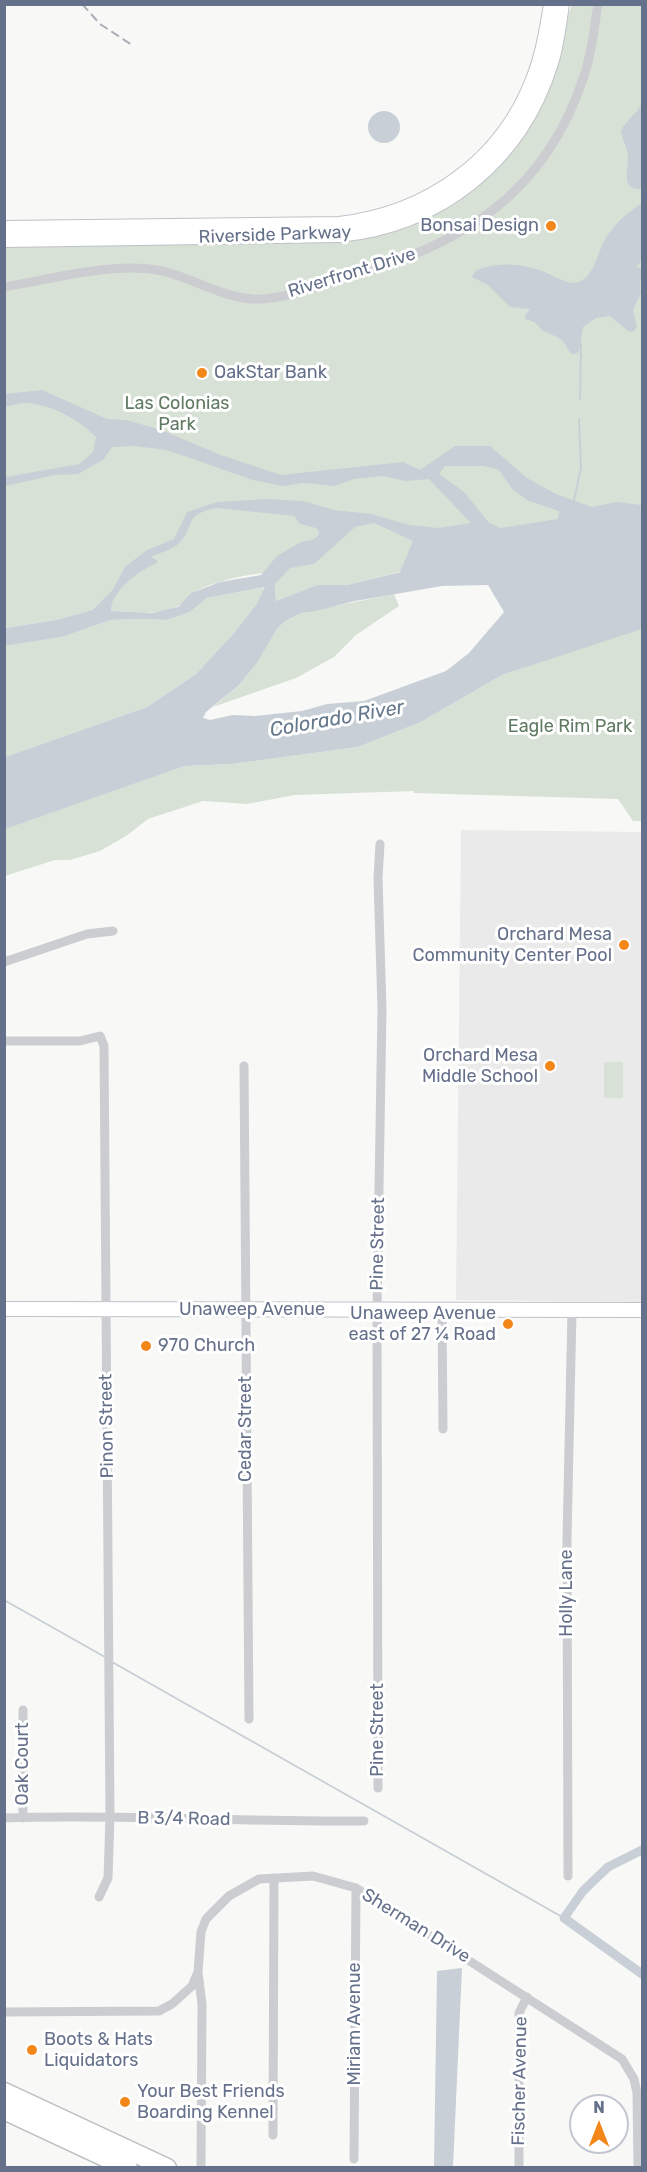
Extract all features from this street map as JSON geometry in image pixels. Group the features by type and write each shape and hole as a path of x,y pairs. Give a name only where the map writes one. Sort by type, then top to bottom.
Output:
{"highway":[{"path":"4,2092 167,2168"},
{"path":"4,2110 128,2168"},
{"path":"88,2149 120,2168"}],"main road":[{"name":"Riverside Parkway","path":"4,228 319,225 363,221 401,210 430,197 466,172 486,155 507,128 523,103 535,76 544,45 551,4"},
{"name":"Riverside Parkway","path":"4,240 339,235 406,221 451,197 481,175 507,148 525,122 540,93 551,64 562,4"},
{"name":"Unaweep Avenue","path":"4,1309 642,1310"}],"street":[{"name":"Riverfront Drive","path":"4,287 93,271 132,268 161,271 192,280 226,294 254,299 286,294 367,272 447,241 482,220 518,189 549,151 573,107 585,74 598,4"},
{"name":"Pine Street","path":"378,1788 377,1310 382,1009 378,878 380,844"},
{"path":"4,962 87,933 113,931"},
{"name":"Pinon Street","path":"4,1041 80,1041 100,1036 104,1046 110,1817 108,1878 99,1897"},
{"name":"Cedar Street","path":"244,1066 249,1719"},
{"path":"442,1310 443,1429"},
{"name":"Holly Lane","path":"568,1876 567,1539 572,1311"},
{"name":"Oak Court","path":"23,1710 23,1818"},
{"name":"B 3/4 Road","path":"4,1818 110,1817 364,1821"},
{"name":"Sherman Drive","path":"201,2168 202,2004 198,1972 201,1932 206,1919 229,1896 259,1879 313,1876 356,1888 622,2058 638,2093 638,2168"},
{"path":"273,2135 274,1878"},
{"name":"Miriam Avenue","path":"354,2159 356,1888"},
{"path":"4,2012 159,2011 183,1995 192,1986 198,1972"},
{"name":"Fischer Avenue","path":"519,2168 519,2013 527,1997"}],"shaded area":[{"name":"Orchard Mesa Middle School","path":"461,830 642,832 642,1302 456,1300"}],"green space":[{"name":"Las Colonias Park","path":"572,5 642,5 642,510 347,585 317,585 276,601 275,584 284,573 238,577 213,584 194,592 176,607 160,612 111,611 111,604 114,600 100,602 92,610 56,620 5,628 4,244 337,240 464,193 561,35"},
{"path":"266,587 256,605 233,634 196,674 147,707 5,757 4,645 62,637 111,620 167,620 190,612 207,598"},
{"path":"394,594 399,606 356,635 334,657 296,678 213,707 238,686 257,663 277,629 284,622 301,613"},
{"name":"Eagle Rim Park","path":"642,628 642,821 633,821 618,799 414,793 414,791 295,795 247,804 203,801 148,819 126,836 100,851 70,860 55,860 5,876 4,829 185,766 232,764 358,747 421,722 502,675"},
{"path":"604,1062 623,1062 623,1098 604,1098"}],"water":[{"path":"642,102 642,189 630,186 628,182 628,156 621,132"},
{"path":"384,111 395,116 400,127 395,138 384,143 373,138 368,127 373,116"},
{"path":"642,203 642,260 636,267 642,268 641,293 633,310 637,327 633,332 628,331 610,316 596,318 583,327 579,352 572,355 562,340 543,330 534,322 525,319 530,309 510,307 488,285 472,277 475,271 483,268 517,265 534,268 566,282 581,281 590,273 613,227"},
{"name":"Colorado River","path":"42,390 107,419 126,420 161,430 221,455 281,475 403,462 420,470 455,446 490,446 527,478 556,494 592,507 617,502 642,505 642,629 502,675 421,722 358,747 232,764 185,766 5,829 5,757 147,707 196,674 256,605 265,587 207,598 190,612 167,620 111,620 62,637 5,645 5,628 56,620 92,610 112,591 125,567 147,550 174,539 187,512 217,502 266,499 303,501 334,510 371,514 409,525 438,528 471,523 429,479 405,481 383,476 354,479 334,486 304,483 282,486 253,480 167,450 134,446 112,447 103,460 78,474 55,475 5,486 5,477 80,464 93,452 96,437 73,419 47,407 28,403 5,407 5,394","holes":["445,466 484,466 499,470 513,490 529,501 559,511 558,519 501,528 489,523 464,492 439,474","217,508 294,516 300,524 319,531 318,536 312,540 301,542 277,556 261,575 220,582 191,593 178,607 152,613 111,611 112,603 121,588 143,570 157,563 157,560 151,557 177,545 187,533 194,518","374,523 413,541 400,572 347,585 317,585 276,601 275,584 290,568 314,564 355,527","488,585 504,612 469,653 446,671 364,701 327,704 302,711 255,716 233,715 210,720 203,718 206,712 238,686 257,663 277,629 284,622 301,613 442,586"]},
{"path":"462,1968 453,2167 434,2167 437,1971"}],"waterway":[{"path":"580,399 581,344"},
{"path":"574,500 581,468 579,419"},
{"path":"4,1600 105,1657"},
{"path":"112,1662 564,1918"},
{"path":"642,1850 608,1867 583,1891 564,1918 642,1974"}],"railway":[{"path":"82,4 100,24 132,45"}],"place":[{"name":"Bonsai Design","path":"551,226"},
{"name":"OakStar Bank","path":"202,373"},
{"name":"Orchard Mesa Community Center Pool","path":"624,945"},
{"name":"Orchard Mesa Middle School","path":"550,1066"},
{"name":"Unaweep Avenue east of 27 ¼ Road","path":"508,1324"},
{"name":"970 Church","path":"146,1346"},
{"name":"Boots & Hats Liquidators","path":"32,2050"},
{"name":"Your Best Friends Boarding Kennel","path":"125,2102"}]}
